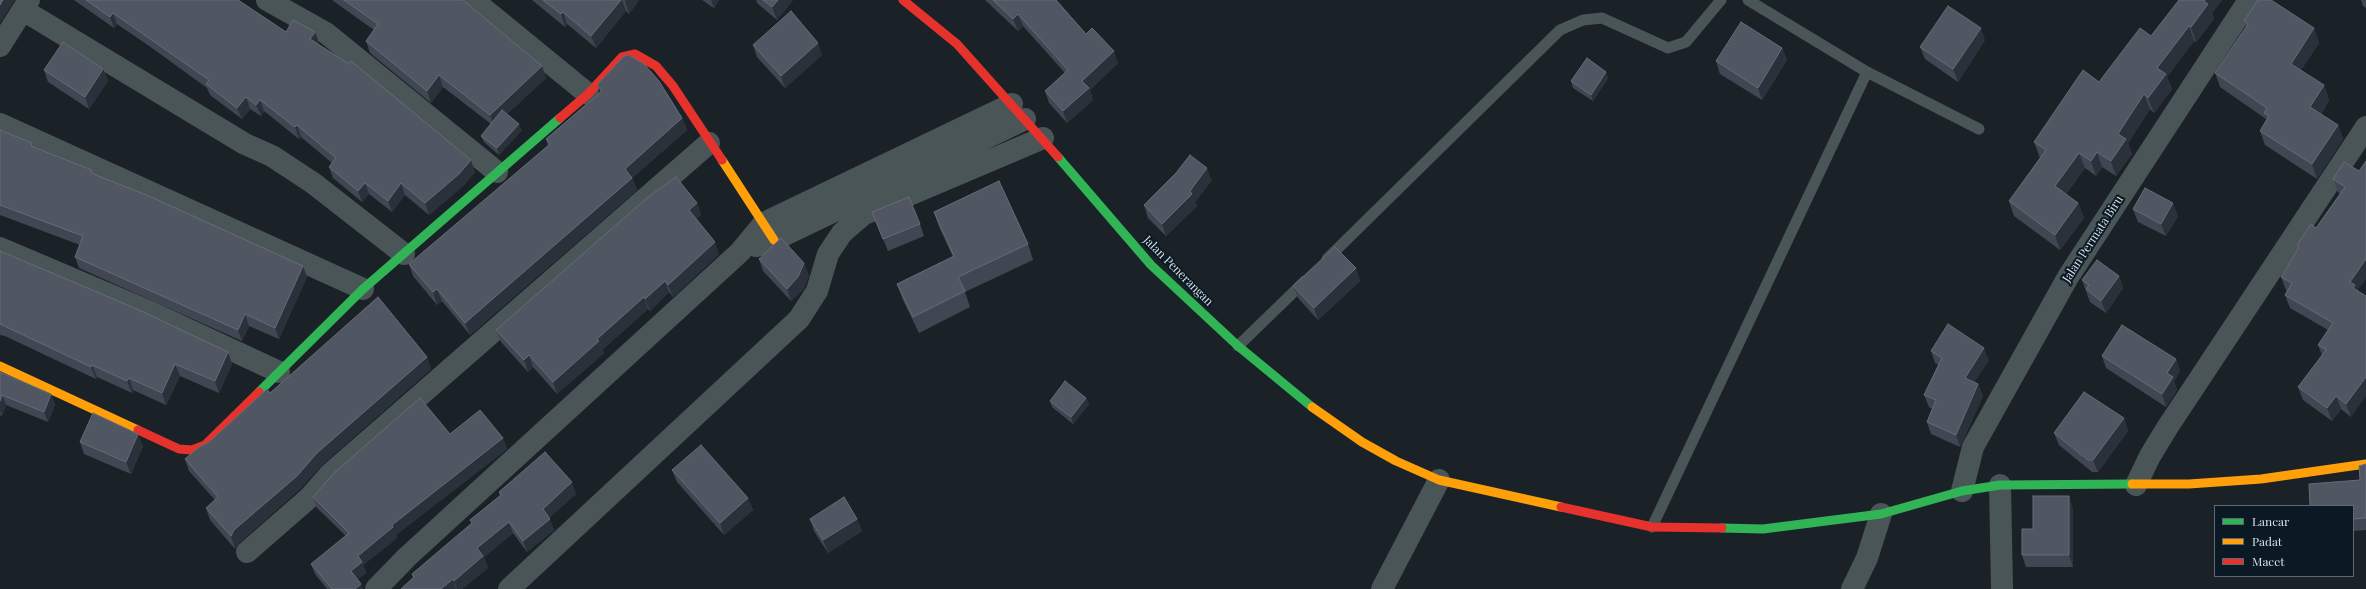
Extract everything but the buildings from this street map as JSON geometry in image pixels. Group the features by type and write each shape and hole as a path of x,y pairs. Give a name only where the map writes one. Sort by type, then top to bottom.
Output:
{"street":[{"path":"268,0 326,33 497,172"},
{"path":"473,0 588,94"},
{"name":"Jalan Penerangan","path":"903,0 957,44 1019,111 1151,265 1238,346 1301,399 1362,442 1396,461 1439,480 1652,527 1763,530 1880,514 1962,491 2000,486 2190,484 2261,478 2366,464"},
{"name":"Jalan Permata Biru","path":"1962,491 1973,447 2068,277 2249,0"},
{"path":"0,46 26,5 245,144 272,156 313,183 404,254"},
{"path":"0,366 179,449 192,450 205,445 363,288 588,94 622,57 635,54 656,66 673,86 709,143 769,231"},
{"path":"376,589 407,557 740,252 769,231 1019,111"},
{"path":"0,124 363,288"},
{"path":"2136,485 2150,456 2167,428 2366,127"},
{"path":"509,589 799,320 817,292 828,254 842,233 864,214 1042,138"},
{"path":"247,552 310,497 330,474 709,143"},
{"path":"0,248 146,310 279,372"},
{"path":"1382,589 1439,480"},
{"path":"2000,486 2002,589"},
{"path":"1852,589 1867,558 1880,514"}],"lane":[{"path":"1238,346 1560,30 1583,20 1602,18 1668,48 1686,42 1721,0"},
{"path":"1748,0 1867,72 1979,129"},
{"path":"1652,527 1867,72"}],"traffic: fast":[{"path":"259,392 363,289 560,118"},
{"path":"1058,157 1151,265 1238,346 1312,407"},
{"path":"1722,528 1763,529 1881,514 1962,491 2000,485 2132,484"}],"traffic: slow":[{"path":"722,160 774,240"},
{"path":"0,366 138,430"},
{"path":"1312,407 1362,442 1396,461 1439,480 1561,507"},
{"path":"2132,484 2189,484 2261,479 2366,464"}],"traffic: jam":[{"path":"903,0 957,44 1058,157"},
{"path":"560,118 588,94 622,57 635,54 656,66 673,86 722,160"},
{"path":"138,430 179,449 192,450 205,445 259,392"},
{"path":"1561,507 1652,527 1722,528"}]}
